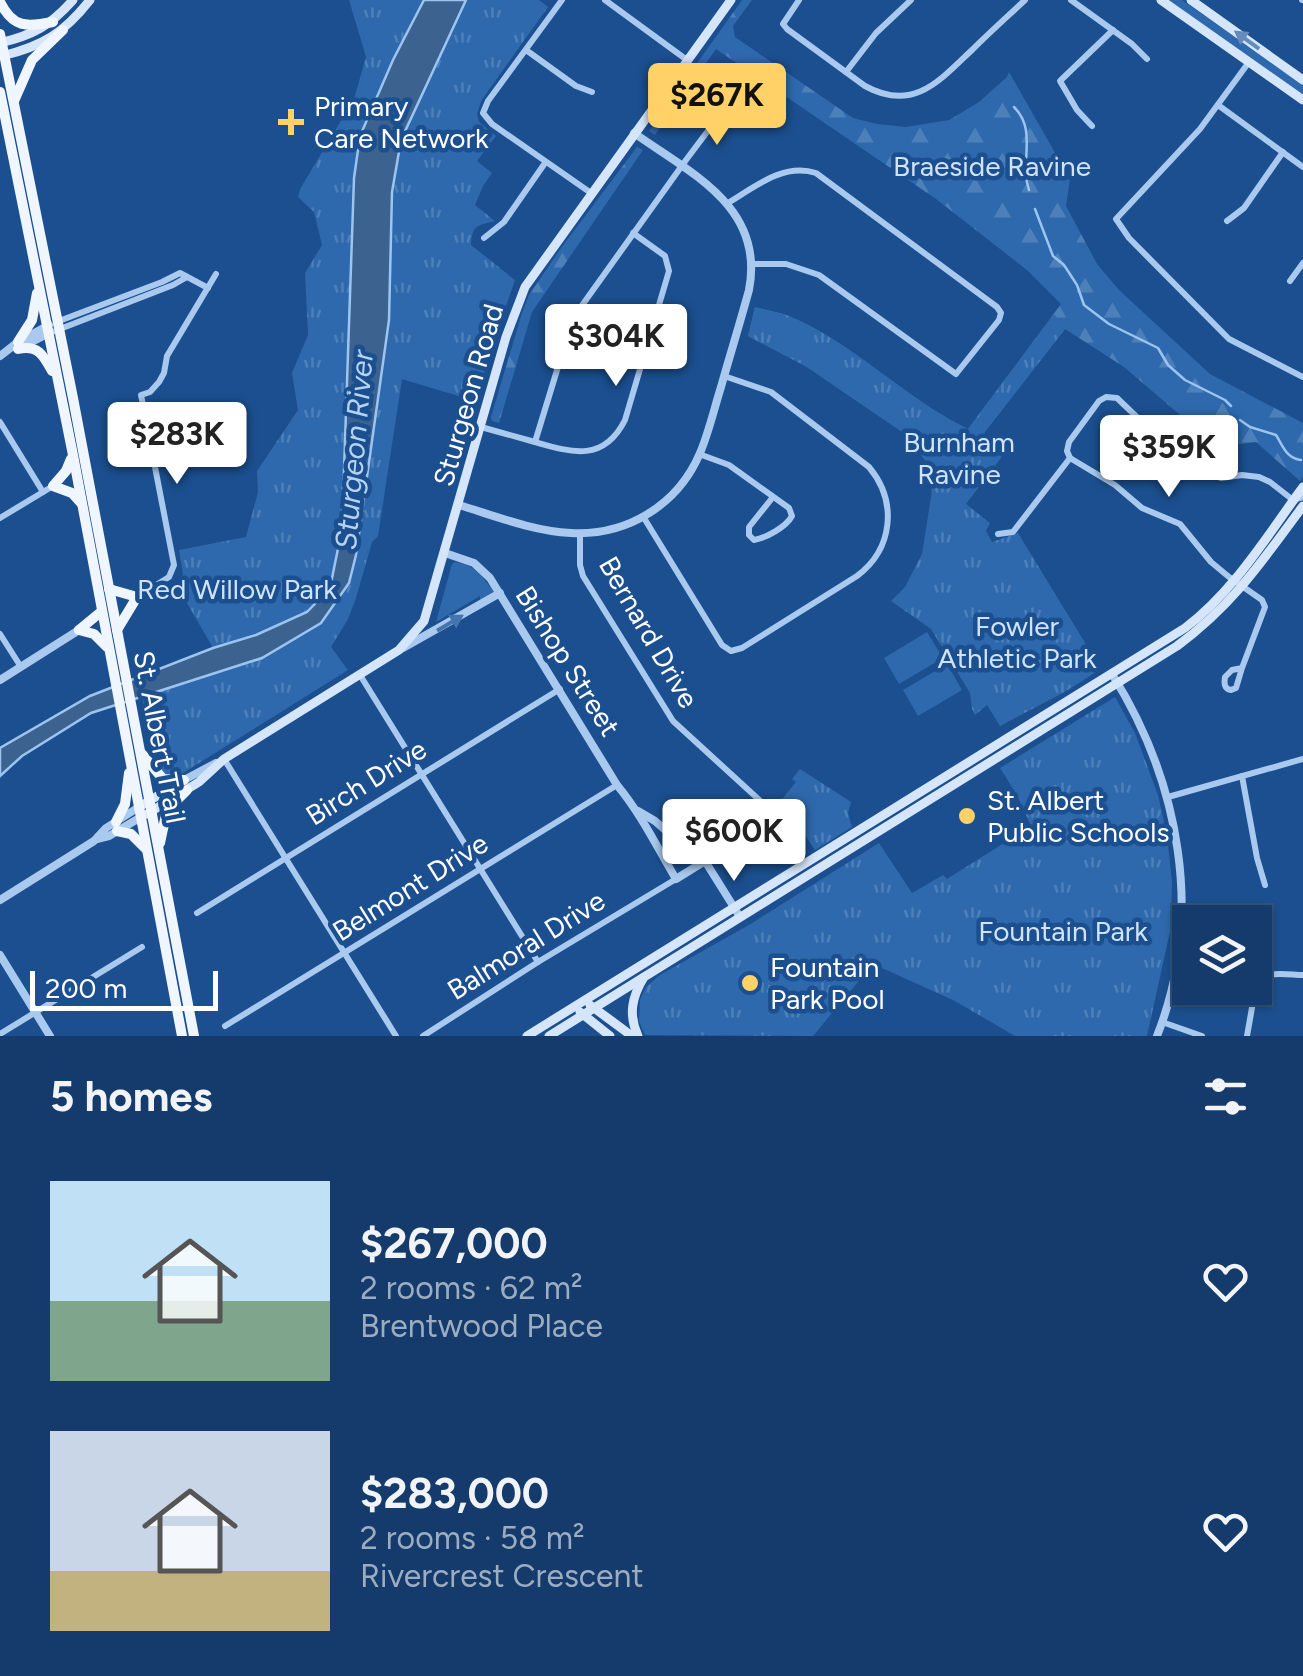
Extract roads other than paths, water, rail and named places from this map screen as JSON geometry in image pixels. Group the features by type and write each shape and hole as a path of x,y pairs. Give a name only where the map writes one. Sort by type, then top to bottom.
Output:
{"main road":[{"path":"1,46 52,22 73,0"},
{"path":"14,102 32,60 90,0"},
{"name":"Sturgeon Road","path":"145,809 207,776 224,758 399,650 424,621 506,337 525,287 730,0"},
{"path":"1162,0 1303,100"},
{"path":"1190,0 1303,80"},
{"path":"0,2 8,15 21,24 52,22"},
{"path":"1,46 46,42 63,30"},
{"name":"St. Albert Trail","path":"1,46 53,328 117,630 119,673 140,751 145,809 194,1036"},
{"name":"St. Albert Trail","path":"0,94 38,282 53,328 58,381 109,649 119,673"},
{"path":"38,282 32,320 18,345 40,352 58,381"},
{"path":"48,489 66,472 73,455"},
{"path":"527,1036 737,912 1114,678 1239,584 1300,501 1303,486"},
{"path":"48,489 72,493 82,504"},
{"path":"109,589 137,597 117,630"},
{"path":"79,630 102,611"},
{"path":"79,630 94,634 109,649"},
{"name":"St. Albert Trail","path":"128,716 130,762 145,809"},
{"path":"130,762 124,804 116,826 153,849 167,810 186,785 163,778 140,751"},
{"name":"St. Albert Trail","path":"153,849 182,1036"},
{"path":"549,1036 737,912"},
{"path":"635,1036 632,1002 645,976"},
{"path":"584,1001 635,1036"},
{"path":"574,1007 610,1036"}],"street":[{"path":"562,0 483,113 492,124 591,193"},
{"path":"605,0 688,60"},
{"path":"799,0 783,24 865,86 899,96 920,92 939,82 1025,0"},
{"path":"846,72 876,33 911,0"},
{"path":"1071,0 1147,59"},
{"path":"1092,126 1060,81 1113,30"},
{"path":"526,50 576,86 592,92"},
{"path":"1249,62 1200,130 1116,220 1229,339 1303,377"},
{"path":"1218,105 1303,166"},
{"path":"535,442 573,318 681,166 728,108"},
{"path":"459,505 537,528 580,534 613,529 644,518 669,498 700,454 749,290 752,264 744,231 728,203 634,133"},
{"path":"1228,220 1244,208 1283,152"},
{"path":"484,238 504,222 546,162"},
{"path":"728,203 784,172 800,169 816,173 997,306 1001,313 956,374 819,275 786,264 752,264"},
{"path":"480,426 570,452 589,451 612,439 626,420 670,267 665,256 634,234"},
{"path":"1290,281 1303,263"},
{"path":"137,597 169,577 174,565 140,395 150,392 159,382 167,356 216,274"},
{"path":"0,356 53,328 162,282 184,275 208,288"},
{"path":"644,518 722,645 731,651 742,648 856,576 880,551 888,529 888,504 869,467 770,392 724,376"},
{"path":"1242,668 1265,606 1262,600 1212,562 1180,524 1142,508 1115,485 1070,458 1070,439 1099,401 1113,397 1206,473 1221,478 1259,478 1300,501"},
{"path":"0,422 48,489 0,518"},
{"path":"700,454 729,464 789,508 791,518 762,539 754,540 748,535 749,527 773,497"},
{"path":"998,534 1013,532 1070,458"},
{"name":"Bernard Drive","path":"580,534 584,576 673,721 767,807 766,818 753,832 705,861"},
{"name":"Bishop Street","path":"445,553 479,566 490,578 638,811 676,878"},
{"path":"399,650 500,593"},
{"path":"0,680 79,630"},
{"path":"0,634 21,667"},
{"path":"360,675 538,962"},
{"path":"1114,678 1150,744 1168,797 1178,850 1181,908 1176,963 1157,1036"},
{"name":"Birch Drive","path":"197,913 560,688"},
{"path":"224,758 396,1036"},
{"path":"1168,797 1303,758"},
{"path":"1242,776 1265,885"},
{"name":"Belmont Drive","path":"226,1026 618,784"},
{"path":"0,900 145,809"},
{"name":"Bishop Street","path":"638,811 705,861 737,912"},
{"name":"Balmoral Drive","path":"423,1036 705,861"},
{"path":"0,1034 142,947"},
{"path":"0,956 50,1036"},
{"path":"1247,1036 1259,978 1303,974"},
{"path":"1162,1022 1202,1036"}],"water":[{"name":"Sturgeon River","path":"424,0 466,0 401,140 392,192 389,320 349,583 321,623 262,658 91,713 22,756 0,776 0,748 90,696 256,635 307,612 330,588 342,529 354,178 360,136"}],"waterway":[{"path":"1014,107 1027,136 1029,190"},
{"path":"1035,209 1053,256 1077,285 1084,305 1109,324 1158,348 1168,365 1185,380 1231,406"},
{"path":"1240,420 1276,435 1288,454 1301,460"}],"place":[{"name":"Primary Care Network","path":"291,122"},
{"name":"St. Albert Public Schools","path":"967,816"},
{"name":"Fountain Park Pool","path":"750,983"}],"park label":[{"name":"Braeside Ravine","path":"992,166"},
{"name":"Burnham Ravine","path":"959,458"},
{"name":"Red Willow Park","path":"237,589"},
{"name":"Fowler Athletic Park","path":"1017,642"},
{"name":"Fountain Park","path":"1063,931"}]}
